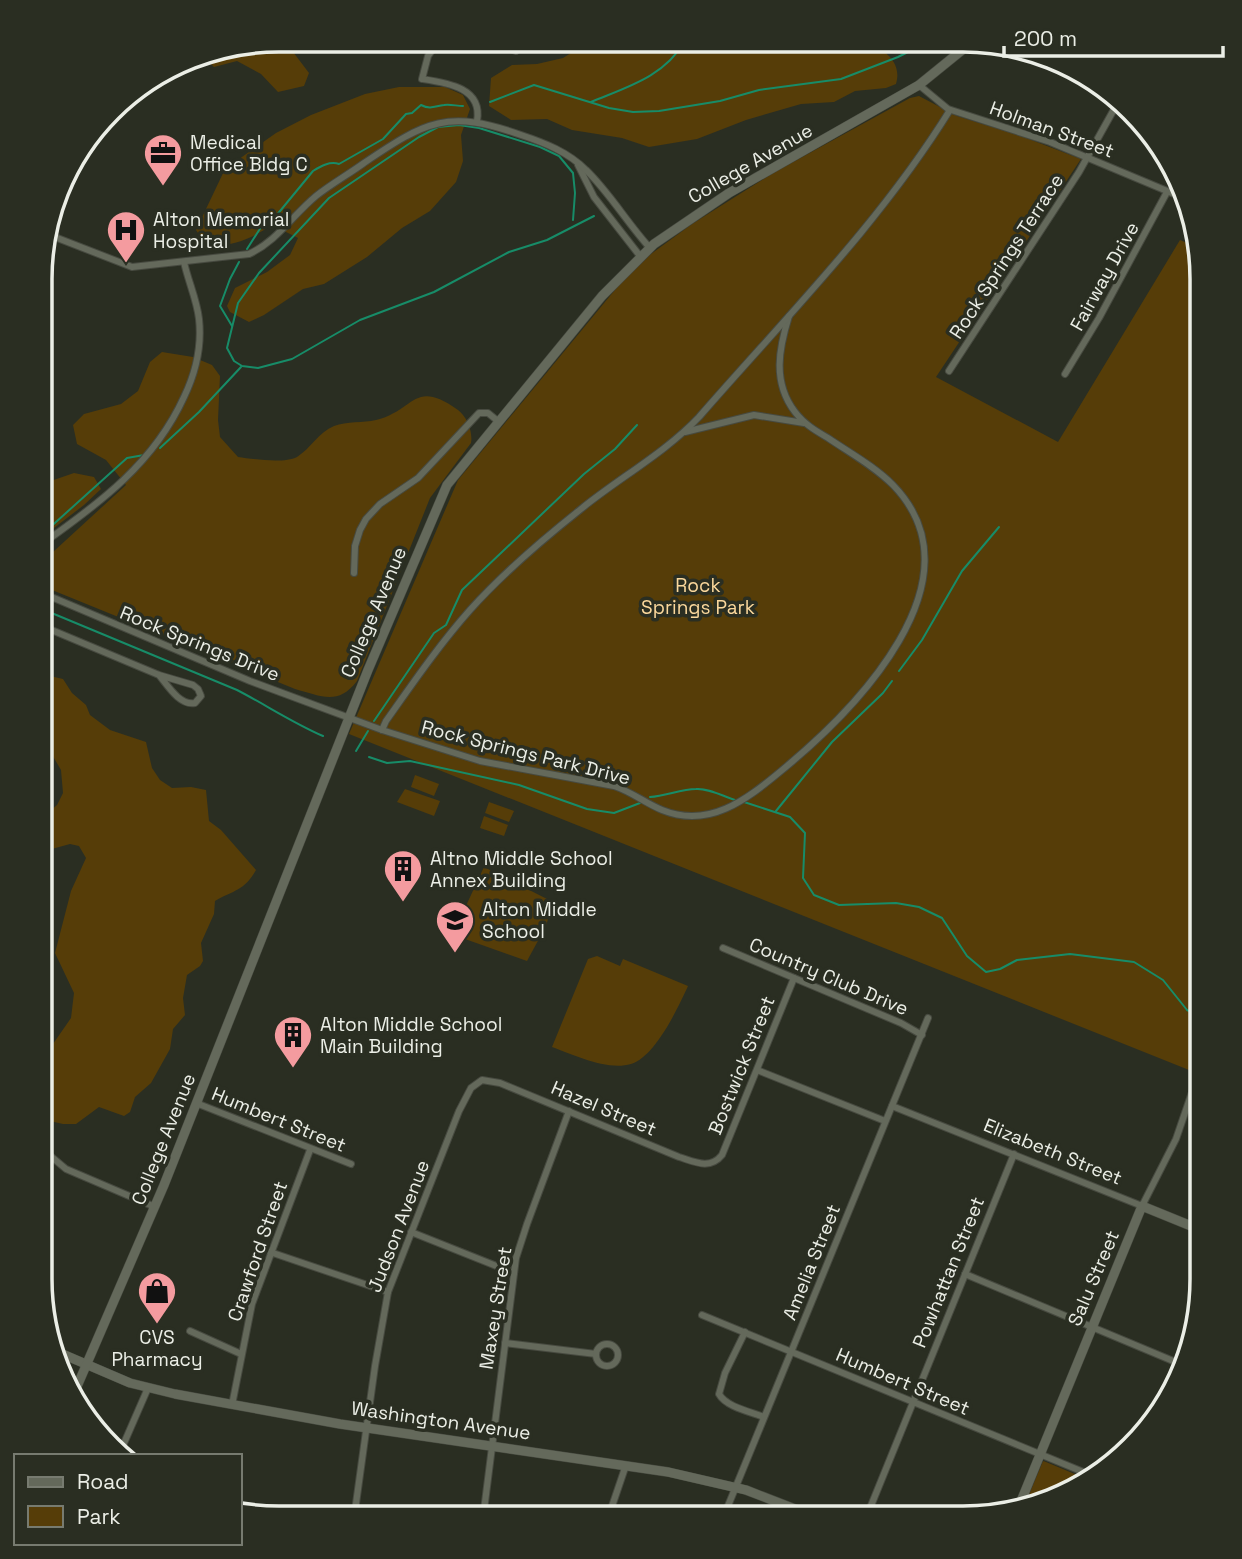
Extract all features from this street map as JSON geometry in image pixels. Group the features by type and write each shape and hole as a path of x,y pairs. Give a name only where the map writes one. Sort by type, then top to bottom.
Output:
{"main road":[{"name":"College Avenue","path":"79,1384 155,1207 349,717 443,491 603,296 640,256 681,224 729,193 919,85 960,52"},
{"name":"Elizabeth Street","path":"1142,1206 1189,1225"},
{"name":"Salu Street","path":"1022,1499 1142,1206"},
{"name":"Washington Avenue","path":"66,1356 148,1388 367,1428 626,1465 736,1487 786,1506"}],"street":[{"path":"430,53 422,79 442,82 467,91 477,107 477,121"},
{"name":"Holman Street","path":"919,85 950,110 1088,157 1172,194"},
{"name":"Rock Springs Park Drive","path":"382,730 428,662 495,584 581,509 684,432 789,316 894,192 950,110"},
{"name":"Rock Springs Terrace","path":"949,372 1088,157 1114,110"},
{"path":"57,237 132,267 248,254 263,248 278,236 317,196 407,136 429,125 447,121 477,121 549,145 578,164 592,176 650,248"},
{"path":"578,164 594,197 640,256"},
{"name":"Fairway Drive","path":"1065,374 1099,318 1167,192"},
{"path":"52,537 96,505 139,466 167,431 177,412 189,387 199,352 199,316 184,262"},
{"name":"Rock Springs Park Drive","path":"349,717 480,761 614,786 653,806 679,815 697,816 717,813 753,794 816,740 882,667 910,620 924,573 924,557 919,527 904,499 880,474 806,424 788,400 779,367 780,346 789,316"},
{"path":"354,573 358,535 371,514 418,478 480,412 488,413 499,422"},
{"name":"Rock Springs Park Drive","path":"684,432 754,415 806,424"},
{"name":"Rock Springs Drive","path":"52,597 250,681 349,717"},
{"path":"52,630 159,675 193,685 201,696 195,703 187,704 159,675"},
{"name":"Country Club Drive","path":"723,948 901,1023 922,1035"},
{"name":"Bostwick Street","path":"714,1162 722,1155 794,978"},
{"name":"Amelia Street","path":"728,1506 928,1018"},
{"path":"757,1070 885,1121"},
{"name":"Hazel Street","path":"482,1080 500,1083 688,1160 702,1164 714,1162"},
{"name":"Judson Avenue","path":"356,1506 388,1292 459,1111 471,1088 482,1080"},
{"name":"Salu Street","path":"1142,1206 1176,1139 1189,1100"},
{"name":"Humbert Street","path":"196,1102 310,1150 351,1164"},
{"name":"Elizabeth Street","path":"892,1106 1142,1206"},
{"name":"Maxey Street","path":"485,1506 514,1273 527,1224 569,1111"},
{"name":"Crawford Street","path":"232,1405 253,1304 270,1252 310,1150"},
{"name":"Powhattan Street","path":"871,1506 1014,1154"},
{"path":"52,1157 66,1169 155,1207"},
{"path":"411,1232 514,1273"},
{"path":"270,1252 388,1292"},
{"path":"965,1275 1173,1361"},
{"name":"Humbert Street","path":"702,1315 1083,1472"},
{"path":"190,1331 241,1354"},
{"path":"745,1332 724,1373 719,1394 720,1398 729,1404 764,1417"},
{"path":"505,1343 596,1354"},
{"path":"124,1444 148,1388"},
{"path":"612,1506 626,1465"}],"green space":[{"path":"885,52 895,64 897,77 896,84 886,88 855,91 834,102 801,104 746,120 697,139 649,147 622,138 572,130 547,119 511,120 489,106 491,78 512,65 537,64 563,58 572,53"},
{"path":"294,53 309,73 304,86 278,92 261,74 237,61 214,67 211,64 236,57"},
{"path":"399,87 445,87 463,95 470,109 461,135 463,161 456,182 430,211 402,228 367,257 324,284 303,289 249,322 230,312 227,306 235,288 267,272 290,255 298,238 272,225 241,241 206,245 196,230 225,169 276,133 311,115 365,94"},
{"name":"Rock Springs Park","path":"919,96 957,116 1081,159 936,377 1058,442 1180,240 1186,243 1190,280 1189,1070 349,734 458,480 619,285 651,254 692,224 773,173 910,98"},
{"path":"162,352 193,357 212,365 220,376 220,437 238,457 291,459 302,454 334,426 389,416 423,397 443,401 458,410 467,420 471,443 430,498 357,681 343,694 329,697 295,689 52,590 53,552 126,485 106,460 77,444 73,425 84,414 121,404 138,391 150,362"},
{"path":"74,473 94,477 101,489 52,529 52,481"},
{"path":"52,676 63,679 72,693 86,705 90,715 110,730 146,742 152,768 160,780 172,788 191,787 206,790 209,821 221,830 256,870 243,886 215,901 214,914 201,943 203,961 187,975 183,998 185,1015 173,1029 170,1049 151,1083 135,1097 130,1112 124,1116 99,1107 76,1124 52,1122 52,1045 71,1018 74,993 55,953 71,891 86,858 79,846 70,844 52,849 52,809 63,793 61,770 52,755"},
{"path":"415,775 439,784 434,796 411,787"},
{"path":"405,789 440,801 434,816 397,802"},
{"path":"489,802 514,811 509,822 485,813"},
{"path":"484,816 508,825 504,836 480,828"},
{"path":"484,867 553,902 546,926 527,961 465,939 458,923"},
{"path":"597,956 620,966 623,959 688,986 657,1042 640,1060 631,1064 601,1064 552,1047 588,959"},
{"path":"1043,1461 1077,1475 1049,1489 1028,1496"}],"waterway":[{"path":"591,102 644,79 667,64 676,52"},
{"path":"490,102 534,85 609,108 633,112 659,111 720,101 759,90 841,79 908,52"},
{"path":"247,249 263,224 271,222 313,171 329,164 339,164 383,139 406,114 412,113 421,105 463,106"},
{"path":"573,220 573,173 559,156 540,147 479,128 459,125 438,127 329,198 259,273 238,303 227,348 234,361 242,366 258,368 292,359 360,320 434,292 509,252 547,240 594,216"},
{"path":"232,326 220,306 239,262"},
{"path":"160,448 199,412 241,367"},
{"path":"374,721 434,633 446,625 462,590 584,474 615,449 637,425"},
{"path":"52,526 127,458 144,455"},
{"path":"899,671 922,640 962,571 999,527"},
{"path":"52,613 237,690 323,736"},
{"path":"776,811 832,742 892,681"},
{"path":"356,751 368,731"},
{"path":"369,757 387,763 410,761 519,785 587,809 614,813 640,803"},
{"path":"650,797 701,789 735,800"},
{"path":"744,802 790,817 805,833 803,878 814,895 839,905 896,903 919,907 942,918 967,956 986,972 1000,969 1017,960 1070,954 1134,962 1163,980 1189,1011"}],"place":[{"name":"Medical Office Bldg C","path":"163,187"},
{"name":"Alton Memorial Hospital","path":"126,264"},
{"name":"Altno Middle School Annex Building","path":"403,903"},
{"name":"Alton Middle School","path":"455,954"},
{"name":"Alton Middle School Main Building","path":"293,1069"},
{"name":"CVS Pharmacy","path":"157,1325"}]}
